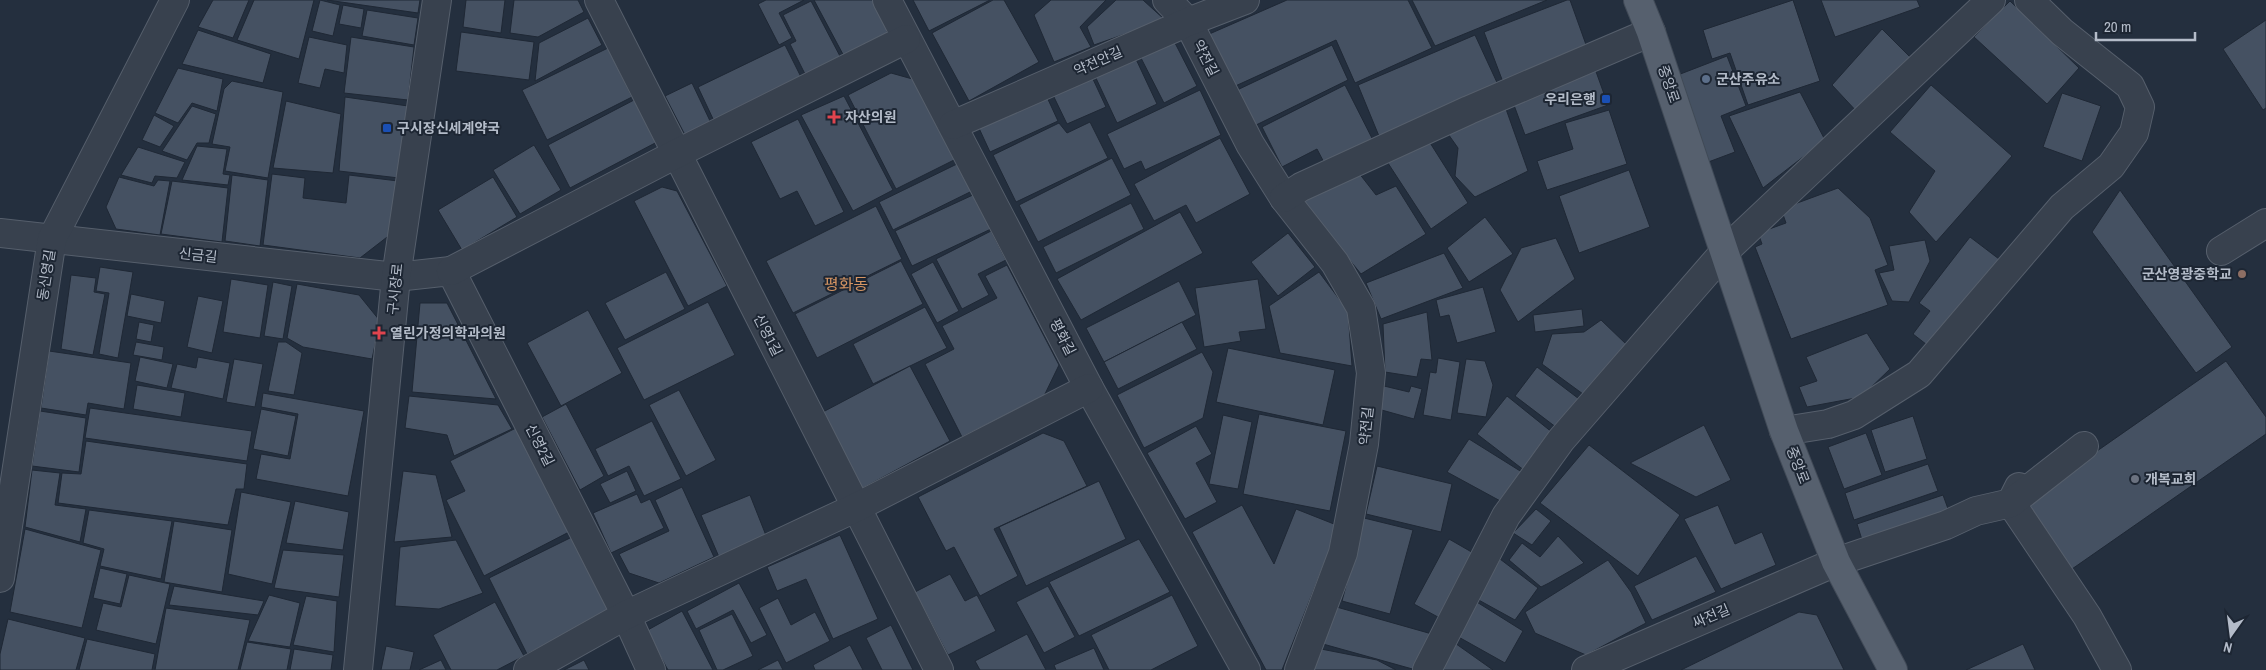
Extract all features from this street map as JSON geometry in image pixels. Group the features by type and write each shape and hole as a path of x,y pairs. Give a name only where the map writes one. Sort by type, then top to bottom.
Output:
{"main road":[{"name":"중앙로","path":"1638,0 1651,32 1726,250 1784,431 1836,562 1893,670"}],"street":[{"name":"동신영길","path":"0,578 52,239 175,0"},
{"name":"구시장로","path":"358,670 396,277 437,0"},
{"name":"신영1길","path":"599,0 939,670"},
{"name":"평화길","path":"887,0 1089,388 1246,670"},
{"name":"약전길","path":"1167,0 1188,22 1250,144 1284,198 1335,263 1361,308 1371,373 1364,444 1343,553 1299,670"},
{"name":"약전안길","path":"953,125 1188,22 1245,0"},
{"path":"1427,670 1506,516 1561,440 1726,250 1991,0"},
{"path":"1784,431 1828,424 1854,415 1919,374 2062,207 2111,166 2134,133 2140,107 2130,86 2062,32 2029,0"},
{"path":"1284,198 1301,187 1469,110 1651,32"},
{"path":"396,277 451,271 676,154 906,39"},
{"path":"2221,251 2266,223"},
{"name":"신금길","path":"0,233 396,277"},
{"name":"신영2길","path":"451,271 626,615 651,670"},
{"path":"528,670 626,615 856,508 1089,388"},
{"path":"2084,446 2016,492 2094,614 2117,670"},
{"name":"싸전길","path":"1586,670 1836,562 1946,525 2016,492"}],"building":[{"path":"213,0 249,0 233,38 198,27"},
{"path":"254,0 314,0 299,59 237,40"},
{"path":"320,0 340,5 333,36 312,31"},
{"path":"327,0 420,0 418,13"},
{"path":"466,0 505,0 501,33 463,27"},
{"path":"514,0 578,0 584,12 538,37 510,33"},
{"path":"766,0 804,0 779,13 792,38 779,45 758,4"},
{"path":"814,0 879,0 891,23 883,40 846,60"},
{"path":"913,0 990,0 929,31"},
{"path":"993,0 1004,0 1039,62 969,101 932,33"},
{"path":"1051,0 1106,0 1080,27 1091,47 1054,62 1034,15"},
{"path":"1116,0 1143,0 1165,20 1094,45 1087,27"},
{"path":"1287,0 1408,0 1432,48 1355,83 1336,40 1231,88 1207,35"},
{"path":"1412,0 1547,0 1435,46"},
{"path":"1570,0 1589,53 1506,90 1484,32"},
{"path":"1793,0 1820,81 1748,105 1730,53 1712,59 1703,30"},
{"path":"1821,0 1917,0 1920,7 1835,37"},
{"path":"811,1 842,60 807,78 790,44 796,41 783,15"},
{"path":"2010,1 2079,68 2047,104 1974,37"},
{"path":"343,5 364,9 361,28 339,24"},
{"path":"367,10 418,18 414,45 362,36"},
{"path":"588,18 602,45 535,81 539,43"},
{"path":"2266,20 2266,108 2263,110 2223,49"},
{"path":"1882,29 1913,60 1859,114 1832,85"},
{"path":"198,30 271,54 263,83 182,64"},
{"path":"461,32 534,42 529,80 456,71"},
{"path":"1475,35 1500,89 1381,141 1358,85"},
{"path":"309,37 347,45 344,73 325,69 320,88 298,83"},
{"path":"351,37 414,47 408,100 344,93"},
{"path":"1174,41 1197,86 1164,103 1141,58"},
{"path":"785,45 803,81 714,121 698,87"},
{"path":"1332,45 1348,80 1252,127 1235,91"},
{"path":"608,48 632,97 547,140 522,90"},
{"path":"1727,56 1746,106 1721,116 1735,152 1703,164 1670,78"},
{"path":"1135,57 1157,104 1117,123 1095,76"},
{"path":"1594,66 1608,105 1525,135 1511,97"},
{"path":"178,68 223,79 217,111 192,103 178,123 155,113"},
{"path":"891,73 916,80 956,159 896,189 848,95"},
{"path":"1092,77 1106,107 1067,124 1053,95"},
{"path":"232,81 283,92 268,178 225,171 230,147 212,144 224,89"},
{"path":"692,83 711,123 685,135 665,96"},
{"path":"1345,85 1377,148 1329,172 1317,149 1282,167 1262,127"},
{"path":"1931,85 2012,156 1936,242 1909,212 1935,171 1890,132"},
{"path":"1200,90 1221,135 1145,170 1141,161 1124,169 1107,134"},
{"path":"1800,92 1825,140 1763,188 1729,116"},
{"path":"2062,93 2101,106 2082,161 2043,147"},
{"path":"1046,95 1058,121 990,152 978,126"},
{"path":"844,96 893,190 853,211 801,115"},
{"path":"345,97 408,106 399,178 339,171"},
{"path":"634,100 657,142 570,188 548,145"},
{"path":"286,101 341,114 333,173 273,168"},
{"path":"192,106 216,114 209,143 197,143 187,160 162,151"},
{"path":"1506,109 1528,171 1475,197 1455,176 1458,148 1446,131"},
{"path":"1609,110 1627,164 1547,190 1537,161 1573,149 1565,123"},
{"path":"154,115 174,126 160,147 142,140"},
{"path":"798,119 844,212 815,226 797,191 780,199 751,142"},
{"path":"1090,122 1108,158 1016,202 993,155 1059,123 1067,133"},
{"path":"1220,138 1250,194 1196,223 1186,205 1154,221 1134,184"},
{"path":"1427,138 1468,203 1431,229 1384,157"},
{"path":"534,145 561,190 520,214 493,170"},
{"path":"197,146 227,149 223,174 230,175 228,185 182,180"},
{"path":"138,147 185,162 177,178 155,176 152,183 121,175"},
{"path":"1112,158 1131,195 1038,242 1019,205"},
{"path":"959,163 972,191 893,230 879,202"},
{"path":"1355,168 1376,195 1396,186 1426,234 1361,274 1301,200"},
{"path":"1629,170 1650,227 1579,253 1559,196"},
{"path":"272,174 305,178 303,198 346,203 349,175 398,181 391,234 360,258 263,245"},
{"path":"232,175 268,180 260,246 225,241"},
{"path":"119,177 154,186 158,180 170,181 160,235 116,229 106,207"},
{"path":"493,177 517,217 462,250 438,210"},
{"path":"172,181 228,188 222,242 161,234"},
{"path":"662,187 677,191 727,286 688,306 634,201"},
{"path":"1838,188 1870,218 1888,265 1875,270 1888,305 1791,339 1755,247 1762,244 1758,233 1786,223 1781,209"},
{"path":"2120,190 2232,347 2196,373 2092,232"},
{"path":"975,194 991,229 912,266 895,231"},
{"path":"1131,203 1144,229 1056,273 1043,247"},
{"path":"876,206 902,259 793,313 766,261"},
{"path":"1180,212 1203,253 1081,320 1057,279"},
{"path":"1485,217 1513,254 1469,282 1447,248"},
{"path":"991,231 1006,260 978,274 989,295 962,309 936,259"},
{"path":"1288,233 1315,267 1278,296 1251,262"},
{"path":"1970,237 1999,259 1931,348 1913,334 1930,311 1919,303"},
{"path":"1556,238 1575,279 1518,322 1500,290 1521,248"},
{"path":"1925,240 1930,261 1909,302 1892,301 1879,273 1894,270 1889,246"},
{"path":"1444,253 1463,288 1381,319 1366,283"},
{"path":"901,261 923,304 817,358 795,314"},
{"path":"933,262 959,311 937,323 911,274"},
{"path":"1007,265 1059,365 1044,396 962,437 925,364 954,349 942,326 997,298 985,276"},
{"path":"100,267 133,272 118,358 99,354 109,293 96,291"},
{"path":"666,272 685,309 625,340 605,303"},
{"path":"1319,272 1348,311 1352,366 1280,353 1269,306"},
{"path":"71,275 96,278 94,292 105,294 93,355 61,349"},
{"path":"231,279 268,285 260,338 223,332"},
{"path":"1258,279 1266,329 1239,332 1241,341 1204,347 1195,288"},
{"path":"1179,281 1196,315 1104,362 1086,328"},
{"path":"273,282 292,286 283,339 264,336"},
{"path":"297,284 359,295 380,321 372,359 303,347 287,338"},
{"path":"1483,287 1496,332 1457,343 1449,315 1440,317 1436,300"},
{"path":"131,294 165,301 161,323 127,316"},
{"path":"198,296 223,301 212,353 187,347"},
{"path":"708,302 735,355 644,400 617,348"},
{"path":"420,303 447,303 496,399 412,392"},
{"path":"925,307 947,348 873,384 853,344"},
{"path":"1582,309 1584,326 1535,332 1533,315"},
{"path":"588,310 622,373 561,406 527,343"},
{"path":"1427,312 1432,360 1421,359 1417,377 1385,372 1383,324"},
{"path":"1601,320 1626,344 1583,394 1542,364 1552,334 1584,332"},
{"path":"139,322 154,325 151,342 136,339"},
{"path":"1182,322 1197,349 1118,389 1104,362"},
{"path":"1867,333 1890,369 1861,397 1807,407 1799,387 1817,381 1806,357"},
{"path":"136,342 164,347 162,360 133,355"},
{"path":"278,342 286,342 302,353 294,395 268,391"},
{"path":"1228,348 1335,370 1323,425 1216,402"},
{"path":"49,351 131,363 124,409 88,403 86,415 41,408"},
{"path":"1202,352 1213,372 1203,418 1144,448 1117,395"},
{"path":"140,357 173,364 167,388 135,381"},
{"path":"198,357 230,363 223,399 171,388 177,364 196,368"},
{"path":"1438,358 1460,362 1451,420 1423,415 1430,372 1436,373"},
{"path":"234,359 263,364 255,407 226,402"},
{"path":"1466,359 1485,361 1493,385 1486,417 1457,413"},
{"path":"2226,361 2266,417 2266,434 2072,569 2024,502"},
{"path":"910,366 950,441 861,489 821,413"},
{"path":"1537,367 1583,402 1561,431 1515,396"},
{"path":"137,385 185,393 181,417 133,409"},
{"path":"1384,386 1409,392 1411,386 1422,389 1414,419 1378,409"},
{"path":"679,390 716,460 686,476 649,405"},
{"path":"263,393 364,411 348,496 256,479 261,454 290,459 298,414 261,407"},
{"path":"409,396 498,405 512,429 454,456 447,435 405,428"},
{"path":"1507,396 1558,437 1529,474 1477,434"},
{"path":"566,404 604,476 580,490 542,417"},
{"path":"90,408 252,431 247,461 85,438"},
{"path":"261,409 296,416 288,456 253,449"},
{"path":"40,411 86,418 79,472 32,466"},
{"path":"1259,414 1346,431 1330,511 1243,494"},
{"path":"1223,415 1252,422 1238,489 1209,484"},
{"path":"1913,416 1927,459 1885,472 1871,430"},
{"path":"652,421 681,479 644,496 629,466 608,476 595,449"},
{"path":"1704,425 1731,480 1696,497 1630,463"},
{"path":"1196,426 1212,454 1196,463 1217,502 1185,519 1147,453"},
{"path":"516,428 569,532 484,576 446,500 465,491 450,461"},
{"path":"1043,433 1064,441 1087,486 994,529 1018,576 980,596 954,547 946,551 918,497"},
{"path":"1866,433 1882,475 1844,489 1828,447"},
{"path":"1469,439 1525,474 1504,503 1447,472"},
{"path":"86,441 247,464 244,489 236,489 228,525 58,503 62,473 81,474"},
{"path":"1589,445 1680,515 1638,576 1540,503"},
{"path":"1928,464 1938,491 1854,520 1845,493"},
{"path":"1377,466 1452,484 1441,532 1366,514"},
{"path":"32,470 60,473 55,505 86,509 80,542 25,527"},
{"path":"403,471 436,475 452,537 394,542"},
{"path":"627,471 636,491 610,503 600,484"},
{"path":"1099,481 1126,539 1026,586 999,527"},
{"path":"682,487 714,557 659,583 629,573 619,554 669,531 655,500"},
{"path":"241,492 291,502 272,584 228,574"},
{"path":"637,494 641,503 650,499 664,528 611,553 593,513"},
{"path":"750,495 767,538 719,557 701,515"},
{"path":"1943,495 1951,517 1864,546 1857,524"},
{"path":"295,501 349,512 343,550 286,543"},
{"path":"1242,505 1274,564 1296,509 1339,526 1282,670 1266,670 1192,532"},
{"path":"1718,505 1735,544 1762,532 1776,565 1721,589 1684,519"},
{"path":"1536,509 1551,521 1532,545 1513,533"},
{"path":"89,510 172,521 161,579 100,566 104,549 83,543"},
{"path":"1364,518 1413,530 1390,614 1342,601"},
{"path":"174,521 232,530 222,592 164,582"},
{"path":"25,529 101,550 82,628 10,612"},
{"path":"840,535 878,619 833,639 806,579 777,591 767,567"},
{"path":"1558,536 1584,563 1541,587 1509,560 1522,543 1540,557"},
{"path":"572,537 610,612 527,654 489,578"},
{"path":"1139,539 1170,592 1079,636 1049,582"},
{"path":"1449,539 1482,558 1447,622 1414,604"},
{"path":"456,540 483,593 439,609 395,606 400,547"},
{"path":"283,550 344,555 339,597 274,588"},
{"path":"1696,556 1716,592 1652,620 1634,586"},
{"path":"1500,559 1538,588 1515,620 1475,598"},
{"path":"1608,560 1631,592 1646,623 1586,655 1535,633 1525,612"},
{"path":"100,568 127,574 120,604 93,598"},
{"path":"950,574 965,601 977,595 996,631 948,655 915,592"},
{"path":"129,575 170,584 156,644 96,630 103,603 121,607"},
{"path":"739,583 767,635 751,643 733,610 696,629 687,611"},
{"path":"174,586 264,601 258,615 169,605"},
{"path":"1048,586 1075,637 1044,653 1016,602"},
{"path":"269,595 300,603 290,647 248,641"},
{"path":"1172,595 1198,646 1151,670 1109,670 1091,635"},
{"path":"306,596 337,601 334,652 293,645"},
{"path":"778,598 791,625 815,612 830,641 786,663 759,608"},
{"path":"1472,599 1523,631 1505,663 1455,635"},
{"path":"495,602 524,656 497,670 451,670 433,635"},
{"path":"1333,606 1432,634 1416,670 1323,644"},
{"path":"166,608 250,620 238,670 155,670"},
{"path":"682,611 713,670 668,670 646,631"},
{"path":"1799,612 1817,615 1844,670 1681,670"},
{"path":"732,614 753,656 723,670 717,670 699,630"},
{"path":"8,619 85,638 76,670 0,670 0,654"},
{"path":"891,625 913,670 882,670 866,638"},
{"path":"1027,634 1046,670 980,670 975,661"},
{"path":"87,639 155,654 152,670 79,670"},
{"path":"1452,641 1493,670 1435,670"},
{"path":"247,642 291,649 287,670 240,670"},
{"path":"2023,644 2035,670 1966,670"},
{"path":"850,645 863,670 815,670 813,665"},
{"path":"386,646 414,652 410,670 381,670"},
{"path":"1094,648 1104,670 1056,670 1054,665"},
{"path":"294,649 333,655 331,670 290,670"},
{"path":"1321,649 1377,660 1396,670 1313,670"},
{"path":"441,660 446,670 419,670"},
{"path":"584,660 589,670 564,670"},
{"path":"778,660 783,670 758,670"}],"place":[{"name":"군산주유소","path":"1706,79"},
{"name":"우리은행","path":"1606,99"},
{"name":"자산의원","path":"834,117"},
{"name":"구시장신세계약국","path":"387,128"},
{"name":"군산영광중학교","path":"2242,274"},
{"name":"열린가정의학과의원","path":"379,333"},
{"name":"개복교회","path":"2135,479"}],"district":[{"name":"평화동","path":"846,284"}]}
